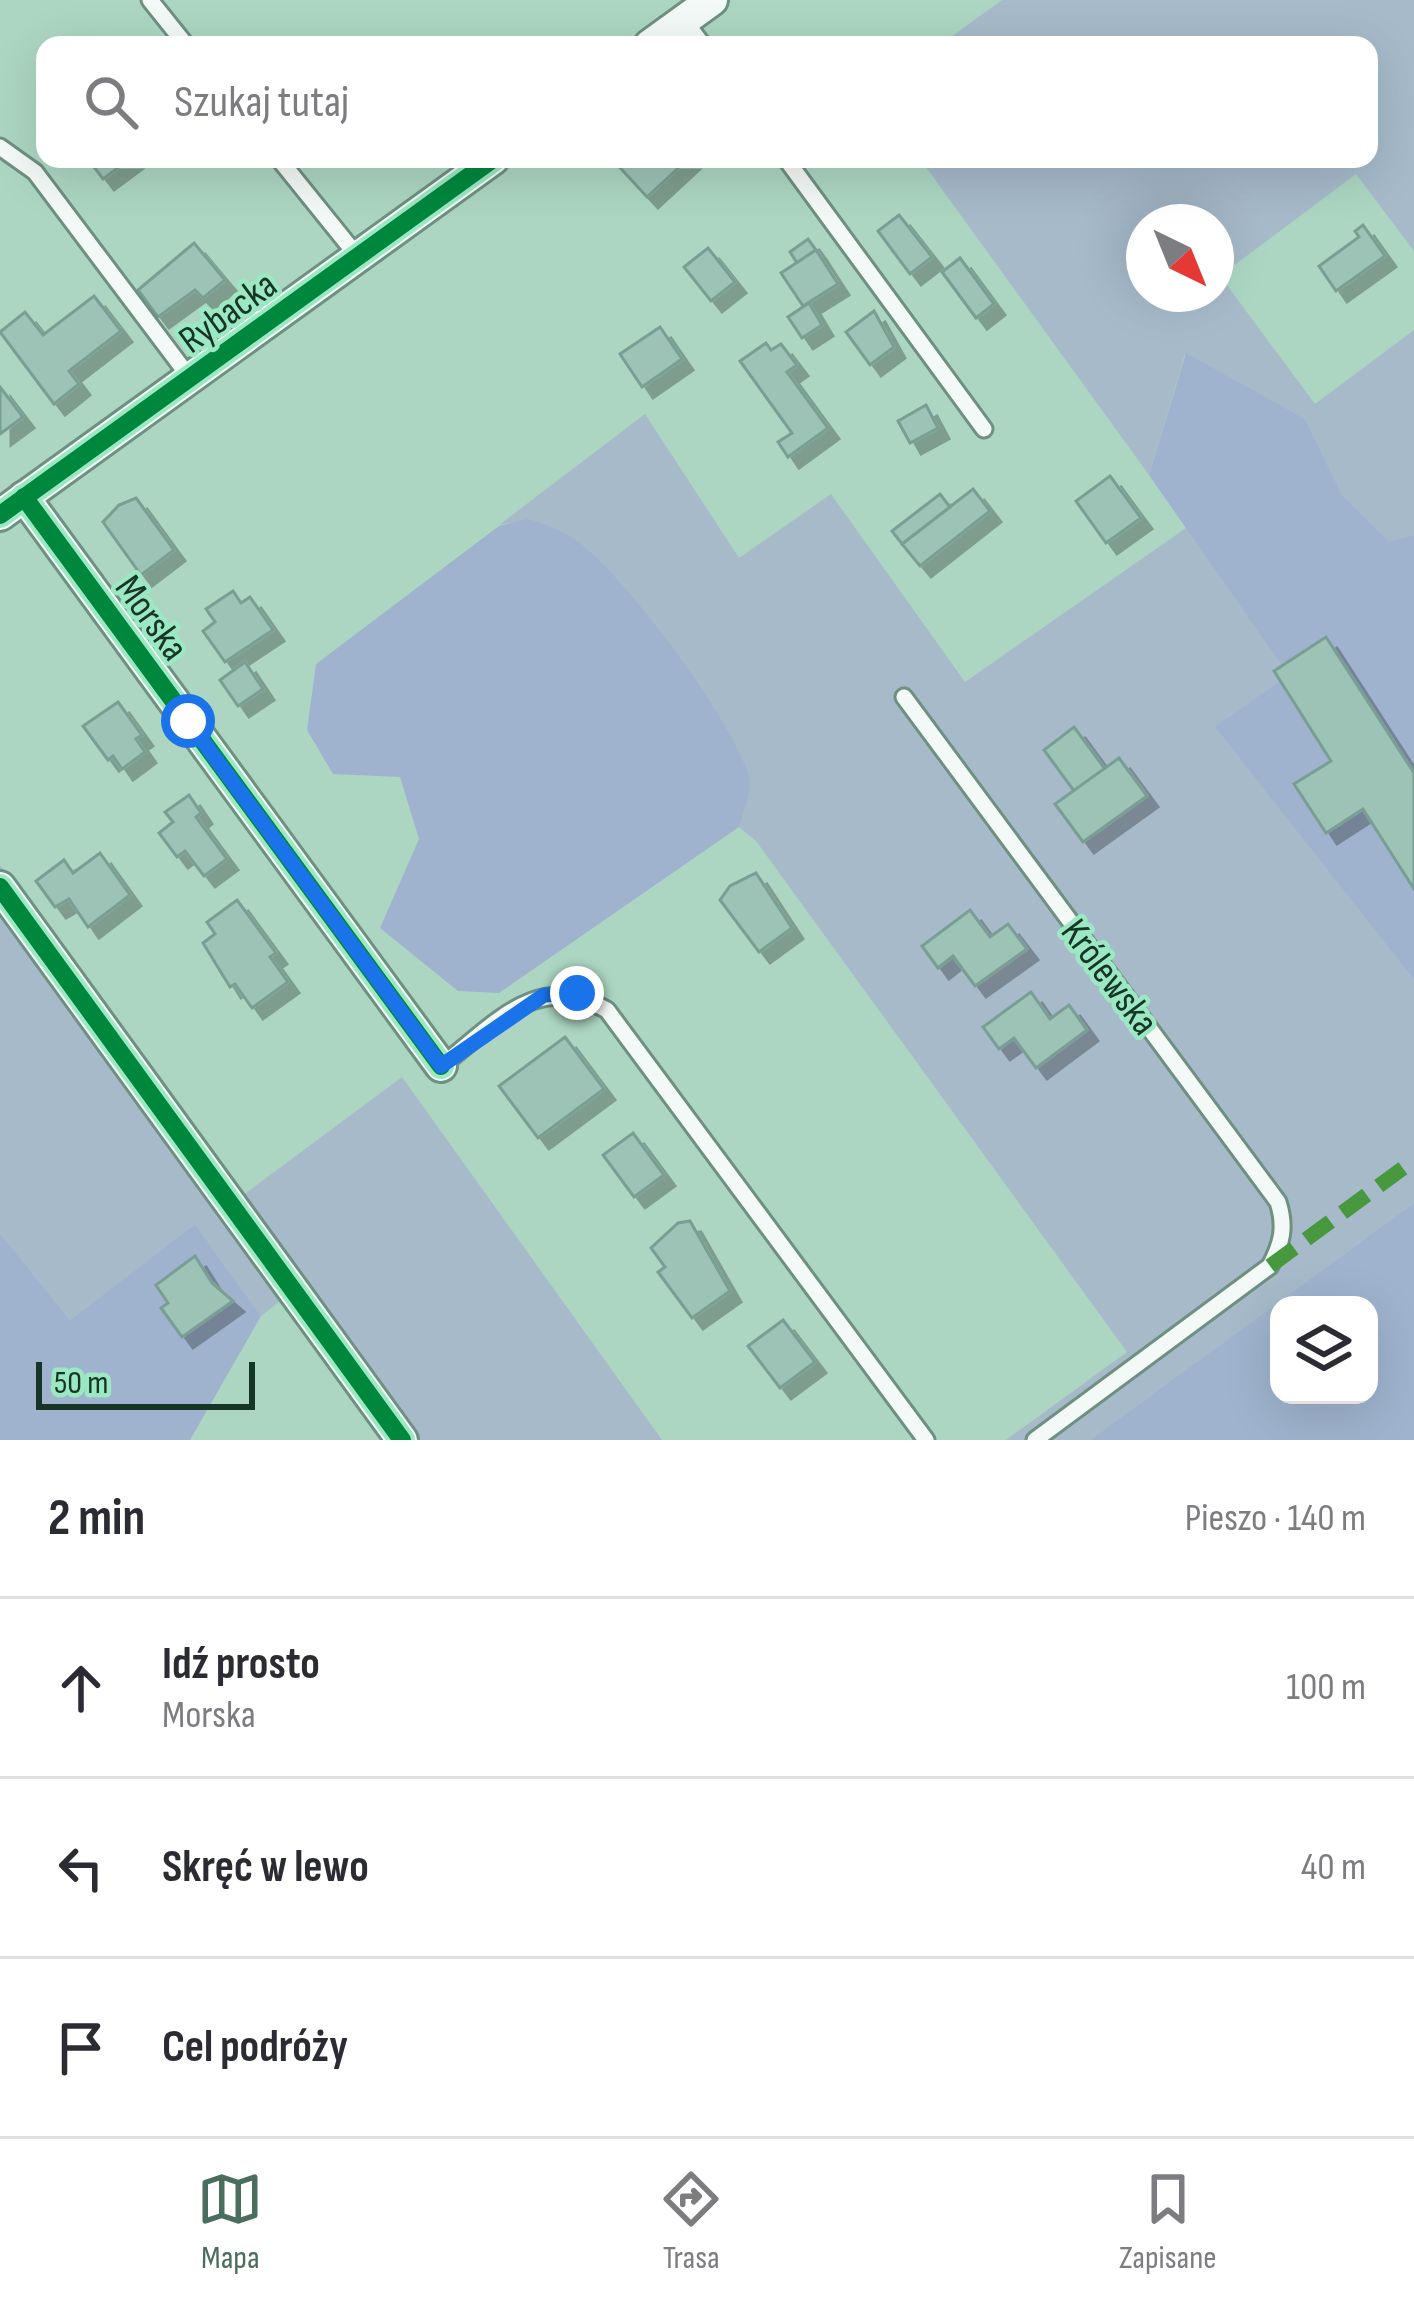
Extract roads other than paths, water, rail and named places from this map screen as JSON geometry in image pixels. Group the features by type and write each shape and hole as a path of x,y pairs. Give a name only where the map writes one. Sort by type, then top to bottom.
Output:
{"street":[{"path":"693,32 712,0"},
{"name":"Rybacka","path":"12,506 481,168"},
{"name":"Morska","path":"12,506 441,1066"},
{"path":"0,887 402,1440"}],"lane":[{"path":"150,0 179,36"},
{"path":"0,147 35,172 190,378"},
{"path":"286,168 358,257"},
{"path":"793,168 984,429"},
{"name":"Królewska","path":"904,697 1278,1202 1282,1233 1270,1266 1034,1440"},
{"path":"441,1066 544,995 577,993 607,1010 926,1440"}]}
